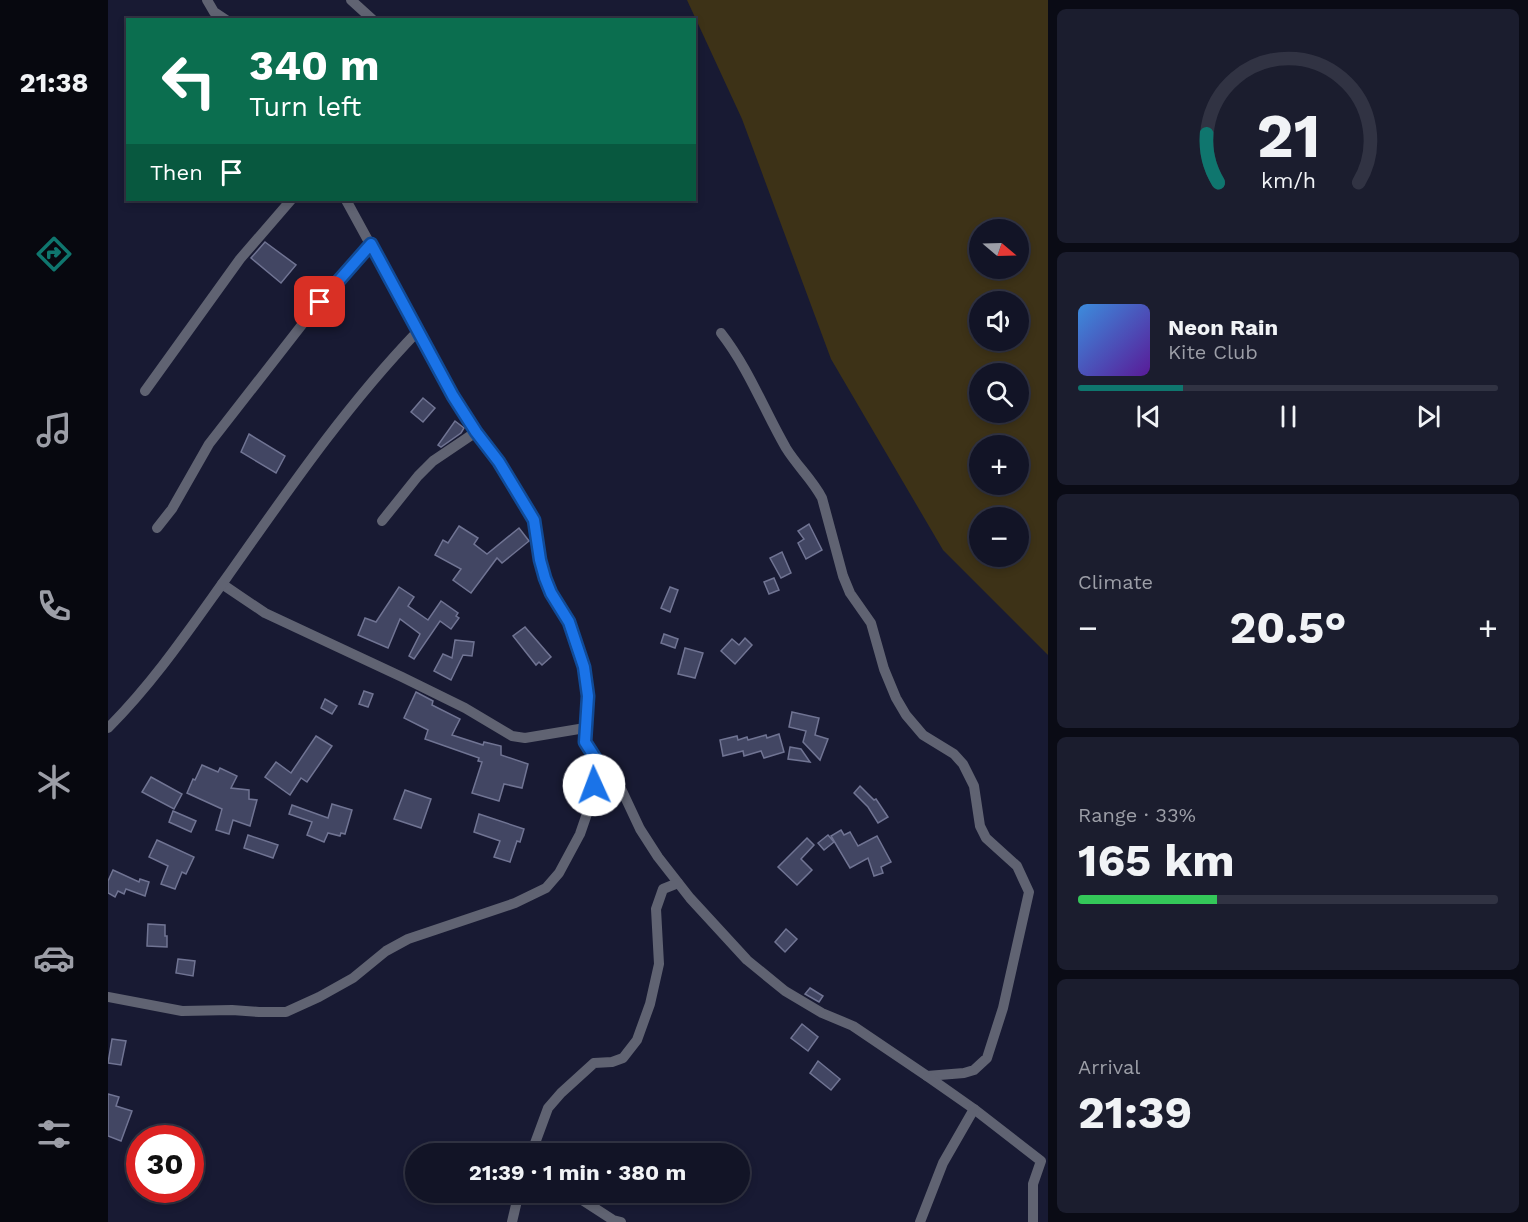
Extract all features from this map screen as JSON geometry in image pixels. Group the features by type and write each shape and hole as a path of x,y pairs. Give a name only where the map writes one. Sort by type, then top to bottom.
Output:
{"street":[{"path":"207,0 214,12 223,18"},
{"path":"351,0 371,18"},
{"path":"145,391 240,259 290,201"},
{"path":"347,201 417,332 476,432 499,462 536,525 540,560 545,578 551,593 569,622 584,667 588,696 585,742 599,764 610,771 617,780 640,829 658,857 678,883 747,960 785,991 853,1026 974,1108 1045,1164 1034,1184 1034,1222"},
{"path":"157,528 177,502 209,444 308,317 371,244"},
{"path":"108,728 134,702 175,650 312,456 384,366 417,332"},
{"path":"721,333 749,375 794,460 822,498 843,576 850,593 871,622 884,669 896,698 906,715 923,735 954,754 963,764 974,786 980,826 986,838 1017,866 1029,892 1003,1008 987,1058 974,1070 964,1073 927,1076"},
{"path":"382,521 433,461 476,432"},
{"path":"222,584 265,613 423,687 465,708 512,736 525,738 585,728"},
{"path":"108,997 182,1011 286,1012 319,997 353,978 386,951 408,939 515,903 546,888 559,873 580,834 590,806 599,764"},
{"path":"535,1143 548,1108 561,1094 594,1063 612,1062 623,1058 637,1040 650,1004 659,964 656,909 658,898 663,889 678,883"},
{"path":"920,1222 943,1163 974,1108"},
{"path":"512,1222 516,1203"},
{"path":"587,1203 613,1220 621,1222"}],"shaded area":[{"path":"687,0 1048,0 1048,655 943,550 831,359 742,119"}],"building":[{"path":"265,242 296,265 281,283 251,258"},
{"path":"423,398 435,408 423,422 411,412"},
{"path":"455,421 464,428 461,433 441,447 438,445"},
{"path":"249,434 285,456 276,473 241,452"},
{"path":"809,524 822,550 806,559 798,543 804,539 798,531"},
{"path":"459,526 478,538 474,544 487,554 519,528 529,541 502,563 497,558 471,593 453,580 461,569 435,555 443,540 448,543"},
{"path":"782,552 791,573 781,578 770,558"},
{"path":"774,578 779,590 769,594 764,582"},
{"path":"399,587 414,597 408,606 428,620 441,601 458,613 456,616 459,618 451,629 440,621 414,659 409,656 420,634 400,619 388,648 358,635 365,618 376,622"},
{"path":"670,587 678,590 670,612 661,608"},
{"path":"525,627 551,657 542,665 539,662 536,665 513,636"},
{"path":"664,634 678,639 675,648 661,643"},
{"path":"745,638 752,645 735,664 721,651 732,639 739,645"},
{"path":"455,640 474,642 472,656 463,655 451,680 434,671 443,654 452,658"},
{"path":"685,648 703,653 695,678 678,674"},
{"path":"364,691 373,694 368,707 359,704"},
{"path":"416,692 433,701 432,705 460,719 452,735 483,745 484,742 501,746 501,755 528,764 522,788 504,784 499,801 472,793 482,762 478,761 479,758 425,739 428,730 404,718"},
{"path":"325,699 337,706 332,714 321,708"},
{"path":"792,712 819,718 815,735 828,739 820,760 803,742 806,731 789,727"},
{"path":"779,734 784,752 764,758 761,751 744,756 743,751 723,756 720,740 737,736 738,740 747,737 748,740"},
{"path":"316,736 332,746 307,782 301,778 290,795 265,777 276,762 291,773"},
{"path":"790,747 801,749 810,762 788,759"},
{"path":"202,765 218,772 220,768 237,776 231,788 249,790 249,799 257,800 250,826 233,820 229,834 216,830 222,809 187,793"},
{"path":"151,777 182,794 174,809 142,792"},
{"path":"860,786 874,800 876,799 888,817 878,823 868,807 854,793"},
{"path":"405,790 431,799 421,828 394,819"},
{"path":"332,804 352,810 345,834 341,833 340,836 328,833 324,842 307,835 312,822 289,814 292,805 328,818"},
{"path":"173,811 196,821 191,832 169,822"},
{"path":"479,814 524,829 510,862 494,857 500,841 474,832"},
{"path":"841,830 844,835 850,832 858,846 877,836 891,862 881,867 883,873 874,876 868,858 850,868 831,836"},
{"path":"248,835 278,845 273,858 244,848"},
{"path":"828,835 834,842 824,850 818,843"},
{"path":"807,838 814,845 801,859 812,870 797,885 778,867"},
{"path":"157,840 194,857 186,874 182,872 175,889 161,884 168,866 149,857"},
{"path":"113,870 139,882 140,879 149,882 145,896 126,889 124,894 118,891 115,897 108,893 108,881"},
{"path":"148,924 165,925 167,947 147,946"},
{"path":"786,929 797,939 785,952 775,942"},
{"path":"178,959 195,961 193,976 176,973"},
{"path":"810,988 823,996 819,1002 805,994"},
{"path":"802,1024 818,1037 808,1051 791,1038"},
{"path":"112,1039 126,1041 121,1065 108,1063"},
{"path":"818,1061 840,1079 831,1090 810,1073"},
{"path":"108,1094 119,1097 116,1106 132,1111 121,1141 108,1136"}],"route":[{"path":"320,302 371,244 453,396 499,462 534,520 545,578 551,593 569,622 584,667 588,696 585,742 599,764 594,785"}]}
